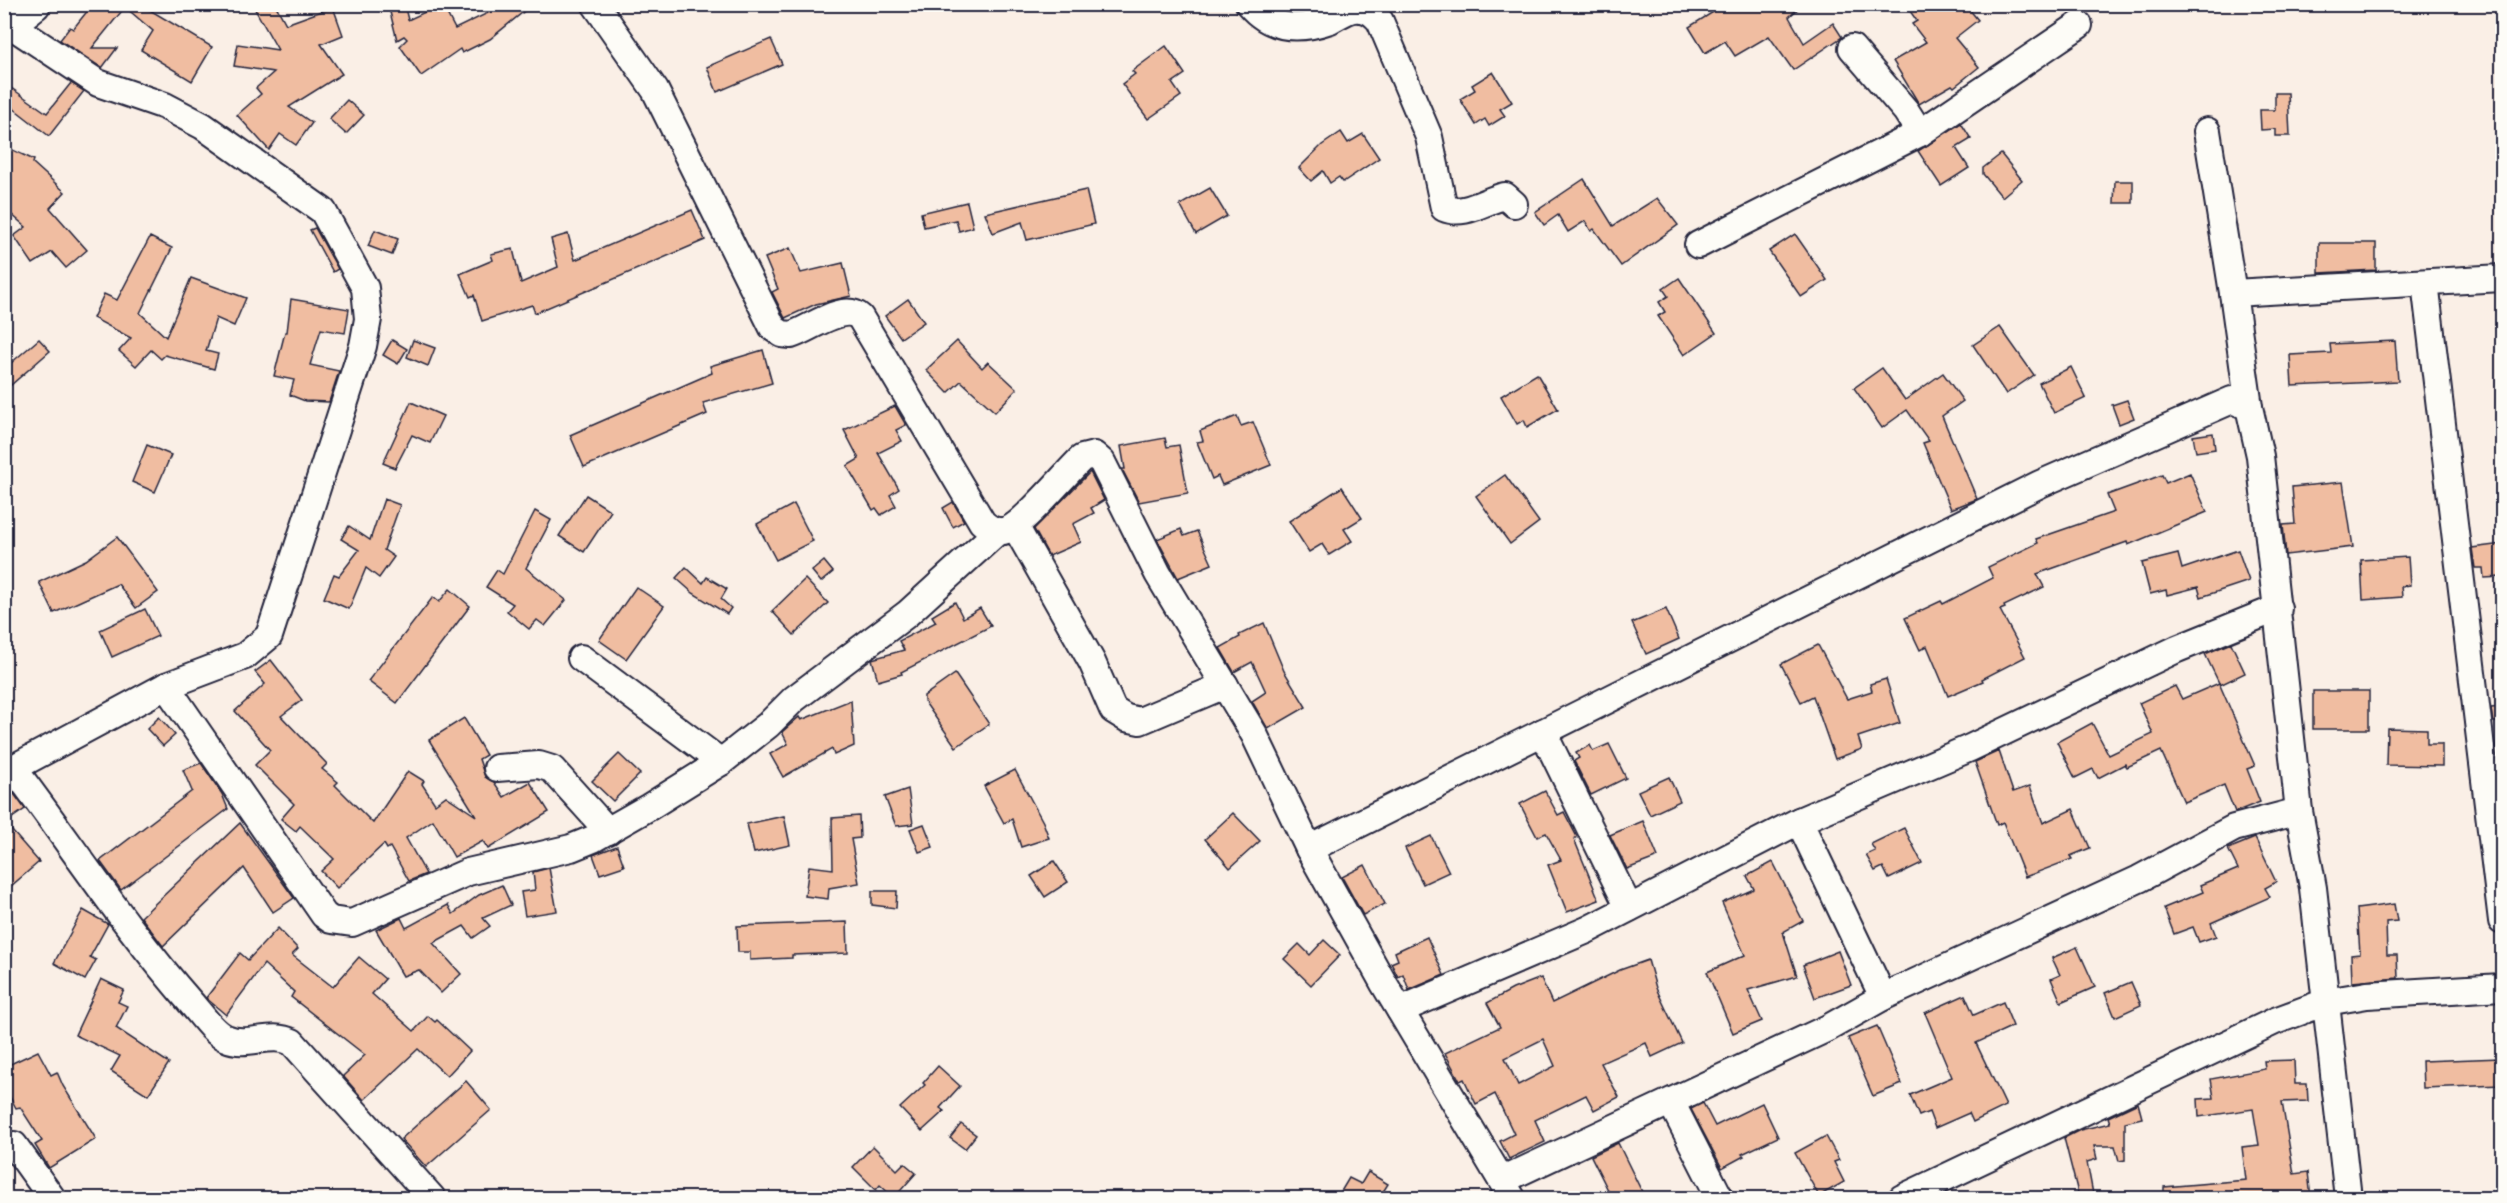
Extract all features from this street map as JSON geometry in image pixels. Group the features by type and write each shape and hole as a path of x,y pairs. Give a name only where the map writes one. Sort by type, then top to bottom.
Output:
{"main road":[{"path":"7,26 33,4"}],"street":[{"path":"595,4 664,107 773,328 782,334 791,335 843,312 856,313 982,522 1006,529 1092,662 1113,710 1126,718 1140,721 1225,685"},
{"path":"1249,4 1261,17 1284,27 1300,27 1329,20 1349,10 1360,8 1372,13 1380,21 1429,137 1444,208 1452,211 1464,210 1505,196 1514,204"},
{"path":"1698,245 1920,133 2079,25"},
{"path":"7,26 98,82 183,114 285,182 323,211 364,288 368,319 363,346 269,636 245,656 166,686 9,771 153,961 213,1027 224,1038 233,1041 281,1036 292,1042 432,1198"},
{"path":"1852,48 1906,111 1920,133"},
{"path":"2206,131 2249,407 2260,456 2299,811 2313,888 2348,1198"},
{"path":"2233,293 2502,278"},
{"path":"2426,283 2502,921"},
{"path":"1309,849 2040,484 2223,402 2232,400 2249,407"},
{"path":"166,686 324,915 341,923 363,920 468,872 571,848 608,831 722,762 768,725 794,699 907,614 1006,529 1082,458 1094,455 1099,458 1158,574 1254,734 1309,849 1400,1010 1508,1189 1671,1102 1828,1028 1883,997 2139,879 2234,828 2299,811"},
{"path":"1400,1010 1587,930 1799,821 1970,748 2177,648 2278,608"},
{"path":"581,658 722,762"},
{"path":"1543,732 1629,908"},
{"path":"497,768 539,765 552,769 608,831"},
{"path":"1799,821 1883,997"},
{"path":"1902,1198 2276,1021 2326,1002 2367,994 2502,987"},
{"path":"1671,1102 1720,1198"},
{"path":"8,1147 52,1198"}],"building":[{"path":"93,4 140,4 212,47 192,81 141,50 153,31 125,7 92,48 117,48 102,68 60,40 70,27 73,29"},
{"path":"252,4 275,4 286,24 333,7 343,35 321,44 342,74 289,107 312,123 296,145 280,134 269,150 237,115 261,94 256,88 274,72 234,66 238,44 278,50"},
{"path":"388,4 404,4 408,20 442,4 455,29 490,12 485,4 533,4 490,39 462,53 460,49 421,76 400,46 407,39 404,36 397,40"},
{"path":"1726,4 1803,4 1789,17 1804,43 1833,23 1842,37 1793,70 1769,36 1735,56 1725,41 1705,53 1689,27"},
{"path":"1905,4 1965,4 1978,20 1955,38 1979,67 1954,87 1952,85 1919,104 1893,61 1926,42 1912,24 1917,21"},
{"path":"771,39 782,64 717,92 707,67"},
{"path":"1166,46 1185,74 1172,83 1181,96 1148,119 1122,84 1135,74 1132,71"},
{"path":"1493,72 1512,102 1500,109 1505,116 1489,126 1485,119 1476,125 1460,99 1475,90 1472,85"},
{"path":"4,83 47,113 71,83 84,91 49,136 4,101"},
{"path":"2275,93 2288,93 2290,136 2275,136 2275,129 2261,130 2260,110 2275,110"},
{"path":"347,100 364,115 346,134 329,119"},
{"path":"1961,123 1971,139 1956,148 1969,168 1941,186 1918,151"},
{"path":"1341,132 1348,143 1363,134 1379,158 1343,182 1339,177 1330,183 1323,171 1311,181 1299,168 1322,145"},
{"path":"4,146 34,160 33,163 65,192 50,208 87,250 66,268 52,252 33,264 14,236 26,227 4,208"},
{"path":"2001,154 2022,180 2002,197 1983,174 1983,168"},
{"path":"1584,179 1613,226 1657,198 1678,225 1621,266 1594,229 1591,231 1585,221 1568,232 1558,215 1544,225 1535,212"},
{"path":"2115,181 2133,181 2133,203 2114,203"},
{"path":"1210,188 1227,216 1196,234 1180,205"},
{"path":"1086,190 1094,224 1027,240 1022,222 993,233 985,213"},
{"path":"967,202 973,227 959,231 956,220 924,227 921,213"},
{"path":"692,210 705,240 535,313 532,305 482,321 474,295 470,297 460,274 493,260 491,254 513,249 521,283 558,267 551,239 568,234 575,260"},
{"path":"315,228 338,269 333,272 310,230"},
{"path":"375,230 398,239 392,255 368,246"},
{"path":"1795,234 1827,280 1801,297 1769,251"},
{"path":"150,237 172,248 140,313 166,337 191,278 246,298 234,326 216,318 206,351 218,354 214,369 165,355 161,359 151,350 136,366 119,351 131,338 93,318 104,294 117,300"},
{"path":"2319,243 2376,243 2376,270 2319,273"},
{"path":"790,248 801,273 843,263 851,296 816,304 785,318 772,292 778,289 765,258"},
{"path":"1679,278 1716,333 1684,355 1658,316 1665,312 1659,302 1668,296 1663,289"},
{"path":"291,299 349,309 345,333 321,329 310,365 339,371 329,402 305,401 290,395 294,380 274,376 285,332 287,332"},
{"path":"908,299 924,322 901,338 885,316"},
{"path":"2000,327 2034,375 2006,394 1973,345"},
{"path":"39,339 50,351 4,391 4,369"},
{"path":"392,340 407,349 398,364 383,355"},
{"path":"413,340 435,348 428,366 407,357"},
{"path":"957,341 982,368 988,362 1017,389 995,412 961,381 948,393 926,370"},
{"path":"2395,341 2398,381 2292,386 2290,355 2331,353 2330,344"},
{"path":"763,350 772,383 703,403 707,414 584,467 570,435 712,373 710,366"},
{"path":"2071,367 2086,398 2054,413 2039,383"},
{"path":"1882,368 1905,400 1943,373 1963,401 1942,416 1977,499 1951,509 1923,443 1929,441 1907,410 1882,428 1854,388"},
{"path":"1537,374 1558,409 1527,427 1524,420 1517,424 1501,396"},
{"path":"2127,400 2134,418 2119,424 2112,405"},
{"path":"411,402 443,416 430,443 412,435 395,468 383,463"},
{"path":"895,406 906,425 896,430 902,441 878,453 899,489 890,495 896,506 881,515 876,508 873,510 847,466 859,459 844,430"},
{"path":"1237,416 1241,426 1253,422 1271,465 1222,485 1218,476 1212,479 1197,442 1203,441 1200,431"},
{"path":"2213,433 2215,449 2196,452 2193,436"},
{"path":"1165,438 1167,447 1179,445 1188,493 1139,502 1122,469 1125,469 1121,446"},
{"path":"147,445 171,455 155,492 132,482"},
{"path":"1090,472 1104,500 1091,508 1094,513 1073,524 1081,542 1049,556 1034,529"},
{"path":"2190,473 2207,512 2128,545 2127,542 2037,574 2044,587 2000,610 2025,657 1982,679 1983,681 1948,696 1927,646 1920,650 1905,618 1941,601 1943,604 1993,578 1988,567 2038,543 2036,539 2114,512 2107,495 2162,475 2166,483"},
{"path":"1505,475 1539,522 1510,544 1476,496"},
{"path":"2343,482 2353,547 2286,555 2283,525 2295,524 2292,487"},
{"path":"1342,487 1362,518 1344,529 1352,541 1329,555 1322,544 1309,552 1289,521"},
{"path":"586,495 611,511 584,552 559,536"},
{"path":"384,499 400,505 384,550 394,557 379,578 366,568 349,609 324,598 334,574 339,576 359,550 341,539 349,526 370,540"},
{"path":"953,502 964,521 953,527 943,508"},
{"path":"794,504 813,541 776,560 757,524"},
{"path":"535,511 551,520 526,568 566,600 545,626 537,620 529,629 507,611 513,604 486,587 497,570 503,574"},
{"path":"1181,529 1184,536 1197,531 1212,564 1178,578 1157,539"},
{"path":"117,537 158,592 136,608 118,584 54,613 39,582 86,560"},
{"path":"2502,544 2502,577 2484,578 2483,568 2475,568 2472,548"},
{"path":"2238,550 2249,581 2201,597 2198,587 2167,595 2166,590 2150,594 2142,563 2178,554 2182,569"},
{"path":"2408,557 2410,585 2401,586 2402,597 2363,600 2361,560"},
{"path":"824,561 833,572 821,582 812,571"},
{"path":"686,567 703,583 707,577 727,589 721,599 731,608 727,614 693,593 676,578"},
{"path":"805,579 828,603 794,635 772,611"},
{"path":"636,587 664,606 626,659 599,640"},
{"path":"450,589 470,606 397,703 368,681 433,597 439,602"},
{"path":"955,602 963,618 980,608 991,626 901,672 902,674 878,681 872,659 904,650 899,641 936,622 932,616"},
{"path":"145,609 158,636 112,657 100,630"},
{"path":"1666,609 1679,639 1646,654 1632,623"},
{"path":"1264,623 1284,671 1306,707 1268,729 1252,701 1266,692 1252,662 1234,672 1220,648 1240,637 1239,635"},
{"path":"2231,643 2245,673 2220,685 2205,654"},
{"path":"1818,645 1847,699 1872,691 1870,684 1886,679 1900,723 1858,737 1862,749 1835,759 1813,696 1801,702 1781,664"},
{"path":"271,660 302,700 281,716 327,764 322,769 338,782 335,785 373,823 408,771 424,781 422,784 435,804 446,796 476,816 429,740 464,718 486,755 479,759 485,777 494,782 504,797 530,782 549,812 488,849 483,841 454,857 433,820 406,838 426,874 409,881 390,847 387,849 384,844 337,888 321,871 334,859 300,826 296,831 281,819 294,804 255,765 270,750 235,711 265,684 255,672"},
{"path":"955,674 989,724 956,747 924,701 924,696"},
{"path":"2219,683 2255,766 2247,769 2260,802 2235,812 2224,785 2184,802 2161,751 2127,767 2125,764 2098,778 2093,769 2075,778 2057,742 2092,723 2109,755 2153,734 2139,703 2175,686 2182,699"},
{"path":"2313,691 2369,691 2369,729 2313,729"},
{"path":"851,700 854,746 834,755 832,749 783,777 770,754 788,744 782,732 799,717 801,720"},
{"path":"2502,707 2502,722 2493,722 2491,708"},
{"path":"159,717 175,735 163,746 147,729"},
{"path":"2387,728 2427,729 2427,744 2442,744 2442,766 2386,765"},
{"path":"1609,744 1626,778 1591,795 1574,761 1579,758 1576,753 1590,745 1593,751"},
{"path":"1999,751 2013,792 2030,786 2043,823 2073,809 2090,848 2070,856 2072,859 2025,877 2003,822 1997,825 1975,762"},
{"path":"619,754 640,774 613,801 592,781"},
{"path":"201,763 222,794 228,809 121,890 100,861 192,791 183,770"},
{"path":"1015,770 1049,838 1021,847 1012,819 1004,823 984,786"},
{"path":"1669,777 1680,801 1650,815 1638,791"},
{"path":"9,787 25,809 5,823 39,862 4,892 4,788"},
{"path":"908,789 913,824 896,826 885,797"},
{"path":"1545,791 1558,815 1564,812 1577,837 1574,839 1599,900 1567,912 1548,865 1561,860 1546,833 1537,837 1520,804"},
{"path":"1233,813 1260,841 1230,868 1205,839"},
{"path":"784,816 790,845 754,853 747,824"},
{"path":"859,816 860,838 851,839 859,883 829,888 828,899 805,896 809,866 833,869 832,818"},
{"path":"1643,821 1658,857 1627,869 1610,835"},
{"path":"240,823 294,898 273,912 244,868 163,946 141,917"},
{"path":"924,824 933,847 919,852 910,829"},
{"path":"1904,828 1922,863 1889,879 1883,867 1875,871 1866,855 1875,851 1871,844"},
{"path":"1431,836 1449,872 1423,884 1405,848"},
{"path":"2255,838 2276,882 2265,888 2270,897 2211,923 2216,936 2199,942 2193,927 2174,934 2164,908 2203,892 2200,885 2238,869 2228,849"},
{"path":"617,846 624,866 600,874 593,855"},
{"path":"1054,861 1068,882 1045,897 1031,876"},
{"path":"1773,862 1803,921 1783,932 1797,976 1748,990 1762,1021 1733,1033 1707,972 1745,955 1722,903 1754,889 1747,876"},
{"path":"1365,865 1385,904 1363,915 1342,877"},
{"path":"549,868 557,911 525,916 521,892 535,890 533,872"},
{"path":"502,885 511,905 483,918 490,926 473,938 464,926 433,943 461,974 441,993 419,970 403,976 376,930 401,918 406,928 448,905 453,914 479,895"},
{"path":"872,891 897,891 896,908 872,905"},
{"path":"2394,904 2397,921 2386,922 2387,955 2397,955 2398,978 2352,982 2351,955 2360,954 2357,909"},
{"path":"83,910 108,924 90,957 96,960 85,980 54,963"},
{"path":"847,922 848,953 792,955 792,958 750,960 750,952 738,952 737,926"},
{"path":"278,928 298,949 292,955 333,987 359,957 385,979 372,994 414,1031 428,1016 435,1022 437,1020 470,1051 447,1076 418,1049 364,1100 343,1076 365,1055 291,997 294,992 264,964 226,1015 206,998 240,953 248,960"},
{"path":"1427,937 1444,975 1409,990 1403,974 1398,977 1391,963 1398,960 1395,952"},
{"path":"1324,940 1340,955 1311,985 1284,959 1299,944 1310,955"},
{"path":"2077,947 2095,987 2061,1002 2051,979 2060,975 2052,958"},
{"path":"1838,951 1851,985 1815,998 1803,965"},
{"path":"1648,960 1656,988 1682,1043 1652,1057 1646,1043 1601,1063 1619,1097 1594,1110 1586,1095 1535,1120 1545,1142 1509,1159 1500,1141 1514,1134 1495,1094 1476,1104 1464,1079 1460,1081 1445,1053 1500,1027 1487,1003 1513,989 1541,978 1552,1003 1620,970","holes":["1543,1039 1555,1066 1518,1085 1505,1058"]},
{"path":"101,979 124,990 118,1002 127,1006 116,1028 169,1063 148,1095 111,1071 120,1056 75,1035"},
{"path":"2131,982 2141,1005 2115,1017 2105,993"},
{"path":"1965,995 1974,1015 2003,1002 2013,1026 1976,1043 2006,1106 1973,1122 1969,1113 1935,1128 1929,1112 1919,1116 1910,1095 1952,1077 1925,1013"},
{"path":"1877,1026 1902,1084 1873,1096 1848,1038"},
{"path":"38,1051 51,1075 57,1072 63,1086 96,1139 49,1168 35,1145 42,1141 20,1107 16,1108 4,1086 4,1067"},
{"path":"2501,1058 2502,1085 2423,1088 2422,1061"},
{"path":"2294,1060 2295,1084 2307,1084 2308,1101 2282,1102 2294,1174 2308,1172 2311,1198 2164,1198 2164,1187 2246,1180 2242,1147 2259,1145 2253,1109 2199,1117 2198,1099 2214,1098 2211,1079 2265,1069 2264,1061"},
{"path":"938,1066 960,1086 940,1108 944,1111 922,1131 900,1108 925,1085 923,1083"},
{"path":"466,1081 491,1110 426,1167 401,1139"},
{"path":"1703,1103 1715,1126 1762,1103 1778,1137 1742,1154 1744,1156 1722,1168 1691,1109"},
{"path":"2138,1103 2142,1118 2125,1122 2125,1160 2119,1161 2115,1146 2094,1146 2097,1159 2087,1162 2093,1194 2079,1197 2064,1138 2080,1130 2110,1123 2108,1117"},
{"path":"961,1124 976,1135 965,1149 950,1138"},
{"path":"1826,1136 1839,1160 1834,1162 1844,1182 1819,1196 1795,1153"},
{"path":"1618,1143 1645,1198 1612,1198 1591,1156"},
{"path":"873,1146 897,1170 904,1163 916,1173 894,1198 880,1185 876,1190 853,1167"},
{"path":"1368,1172 1388,1184 1381,1195 1388,1198 1337,1198 1349,1178 1361,1184"}]}
